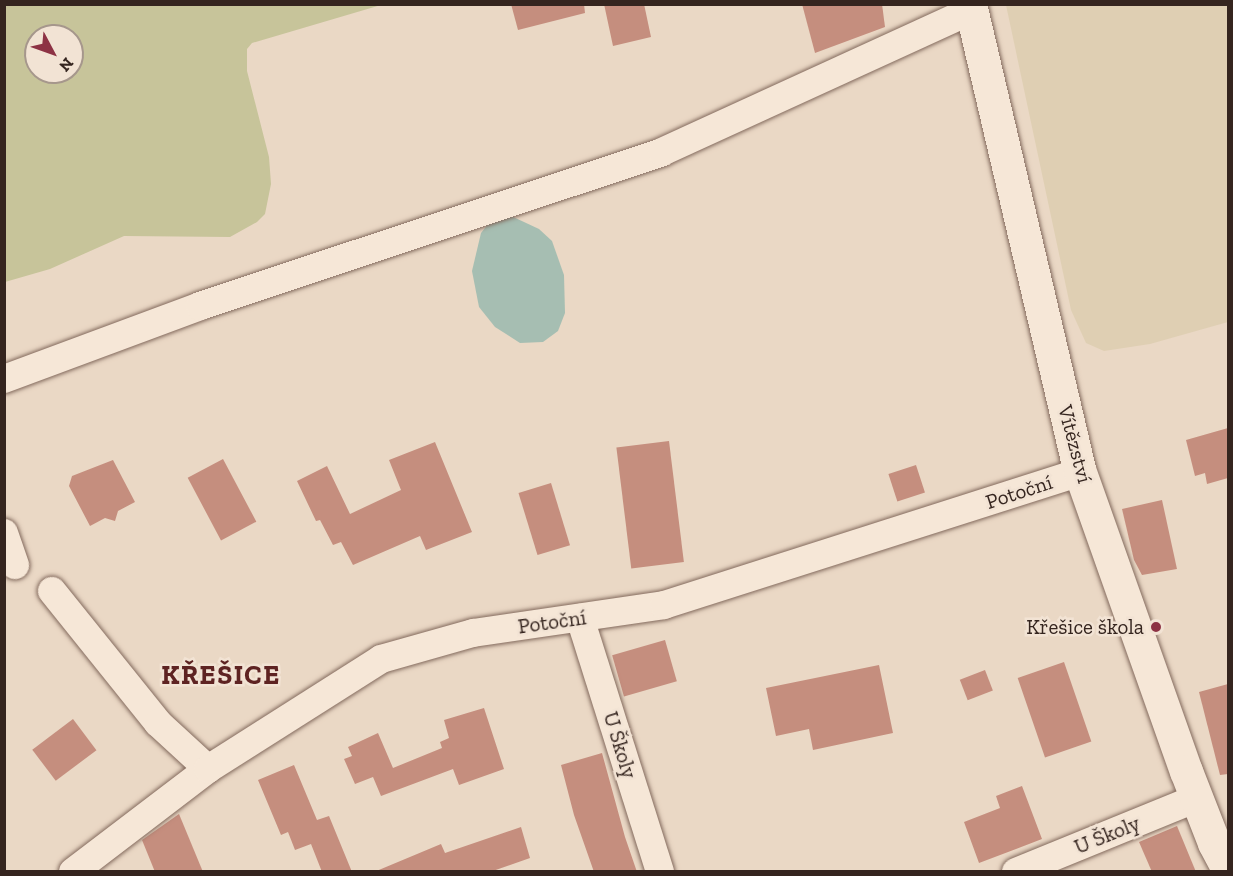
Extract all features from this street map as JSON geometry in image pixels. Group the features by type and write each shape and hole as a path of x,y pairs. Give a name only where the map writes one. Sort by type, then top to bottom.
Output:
{"main road":[{"name":"Vítězství","path":"971,7 1080,472 1197,798 1214,843 1228,869"}],"street":[{"path":"4,379 200,306 662,152 971,7"},
{"name":"Potoční","path":"73,872 208,769 381,659 473,633 664,605 1080,472"},
{"path":"4,533 15,565"},
{"path":"52,591 158,723 208,769"},
{"name":"U Školy","path":"580,618 660,872"},
{"name":"U Školy","path":"1016,872 1197,798"}],"shaded area":[{"path":"5,4 381,4 252,43 247,49 247,71 269,157 271,184 265,214 257,222 230,237 124,236 50,269 5,282"},
{"path":"1006,5 1228,5 1228,322 1150,344 1104,351 1086,343 1071,310"},
{"path":"509,215 539,229 552,241 564,275 565,313 558,331 543,342 520,343 495,327 479,307 472,271 481,233 492,219"}],"building":[{"path":"511,4 584,4 585,13 518,30"},
{"path":"604,4 644,4 651,37 613,46"},
{"path":"802,4 882,4 885,27 815,53"},
{"path":"1228,428 1228,478 1207,484 1205,473 1195,476 1186,440"},
{"path":"669,441 684,562 631,569 616,447"},
{"path":"435,442 472,532 426,550 420,536 353,565 341,542 333,545 320,520 316,521 297,481 327,466 350,514 401,490 389,460"},
{"path":"223,459 256,522 221,540 188,478"},
{"path":"113,460 135,502 118,511 115,521 105,518 90,526 69,486 72,476"},
{"path":"916,465 925,493 897,502 888,474"},
{"path":"551,483 570,545 537,555 518,493"},
{"path":"1162,500 1177,569 1142,575 1134,560 1122,509"},
{"path":"665,640 677,681 624,696 612,655"},
{"path":"1064,662 1091,741 1045,757 1018,678"},
{"path":"879,665 893,733 813,750 809,729 776,736 766,688"},
{"path":"985,670 993,691 968,700 960,680"},
{"path":"1228,684 1228,774 1220,775 1199,692"},
{"path":"484,708 504,769 459,785 453,769 381,796 373,777 355,784 344,759 352,756 348,747 378,733 393,768 442,748 440,742 449,738 444,720"},
{"path":"73,719 96,750 56,781 32,750"},
{"path":"602,753 637,872 594,872 574,815 561,765"},
{"path":"294,765 317,820 329,816 352,872 322,872 311,844 295,850 288,832 281,835 258,780"},
{"path":"1022,786 1042,839 979,863 964,822 1000,808 996,796"},
{"path":"179,814 203,872 155,872 142,840"},
{"path":"1177,826 1196,872 1152,872 1139,842"},
{"path":"521,827 530,858 490,872 374,872 441,844 445,853"}],"place":[{"name":"Křešice škola","path":"1156,627"}],"district":[{"name":"KŘEŠICE","path":"221,676"}]}
